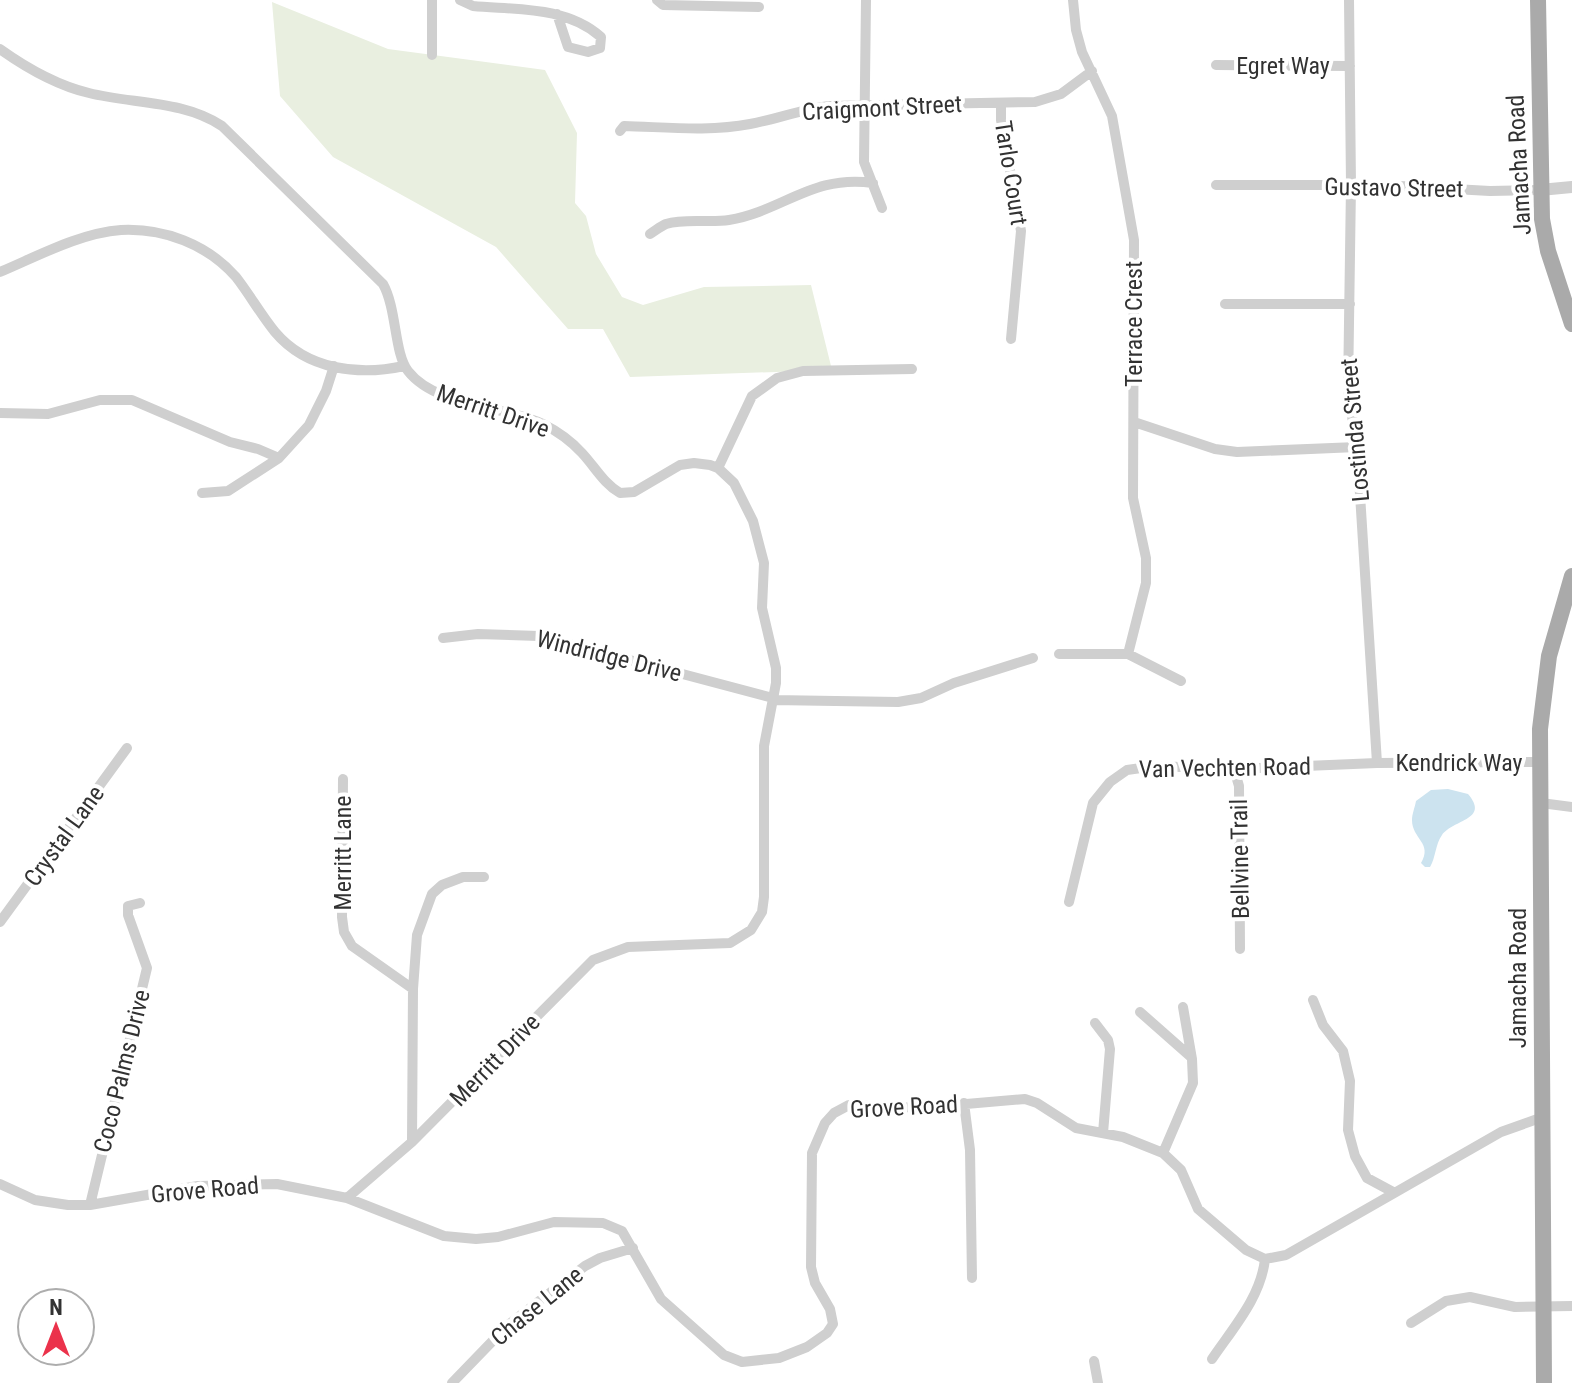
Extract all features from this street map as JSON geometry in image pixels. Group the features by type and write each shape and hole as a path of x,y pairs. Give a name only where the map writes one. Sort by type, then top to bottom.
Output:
{"main road":[{"name":"Jamacha Road","path":"1538,0 1540,190 1548,251 1572,324"},
{"name":"Jamacha Road","path":"1544,1383 1541,709 1549,656 1566,622 1572,576"}],"street":[{"path":"432,0 432,55"},
{"path":"460,0 473,6 557,14 588,26 601,37 600,48 588,52 568,47 557,14"},
{"path":"657,0 663,5 759,7"},
{"path":"866,0 864,162 882,208"},
{"name":"Terrace Crest","path":"1073,0 1076,30 1112,116 1134,240 1133,498 1146,558 1143,597 1128,654"},
{"name":"Lostinda Street","path":"1349,0 1351,185 1348,392 1357,447 1377,763"},
{"path":"0,49 45,78 61,84 90,93 193,112 222,126 383,284 391,297 404,366 381,371 354,371 315,361 275,332 235,277 215,258 202,248 171,236 132,230 106,232 0,272"},
{"name":"Egret Way","path":"1216,65 1350,66"},
{"name":"Craigmont Street","path":"620,131 624,126 716,127 750,124 805,109 1049,99 1092,71"},
{"name":"Tarlo Court","path":"1001,103 1001,120 1021,231 1011,339"},
{"path":"650,234 667,224 728,220 750,215 799,193 833,183 856,180 873,183"},
{"name":"Gustavo Street","path":"1216,185 1540,190 1572,187"},
{"path":"1225,304 1350,304"},
{"path":"202,493 228,491 279,458 309,425 334,366"},
{"name":"Merritt Drive","path":"347,1198 412,1142 593,960 628,947 730,943 751,930 762,912 764,897 764,746 776,668 762,608 764,563 746,505 734,483 718,468 702,464 680,465 634,492 620,493 581,452 554,430 503,410 434,393 420,384 404,366"},
{"path":"718,468 752,396 777,378 803,371 912,369"},
{"path":"0,413 48,414 100,400 132,400 230,442 279,458"},
{"path":"1134,422 1215,449 1237,452 1357,447"},
{"name":"Windridge Drive","path":"443,638 478,634 539,636 773,699 898,702 921,698 954,683 1033,658"},
{"path":"1059,654 1128,654 1181,681"},
{"name":"Crystal Lane","path":"0,922 127,748"},
{"name":"Kendrick Way","path":"1377,763 1541,762"},
{"name":"Van Vechten Road","path":"1069,902 1093,803 1110,782 1127,770 1155,766 1234,769 1377,763"},
{"name":"Bellvine Trail","path":"1234,769 1239,786 1240,949"},
{"name":"Merritt Lane","path":"343,779 344,932 352,946 413,989"},
{"path":"1541,803 1572,807"},
{"path":"412,1142 413,989 417,935 432,894 442,885 452,880 484,877"},
{"name":"Coco Palms Drive","path":"90,1205 147,968 128,915 128,906 140,903"},
{"path":"1313,1000 1323,1025 1343,1051 1350,1081 1348,1130 1355,1156 1367,1178 1393,1192"},
{"path":"1183,1007 1193,1083 1163,1153 1181,1170 1198,1209 1246,1250 1265,1259 1286,1255 1501,1132 1543,1117"},
{"path":"1140,1012 1192,1059"},
{"path":"1095,1023 1108,1040 1110,1049 1103,1133"},
{"name":"Grove Road","path":"0,1184 35,1200 68,1205 90,1205 155,1192 227,1184 277,1184 347,1198 444,1236 476,1239 498,1237 554,1222 603,1223 619,1228 661,1299 724,1355 742,1362 779,1358 807,1347 827,1333 833,1324 830,1309 815,1283 811,1267 812,1153 825,1123 834,1113 849,1105 920,1108 1025,1099 1037,1103 1076,1128 1142,1142 1163,1153"},
{"path":"964,1103 970,1150 972,1278"},
{"name":"Chase Lane","path":"452,1383 508,1325 563,1283 600,1258 633,1248"},
{"path":"1212,1359 1257,1290 1263,1278 1265,1259"},
{"path":"1411,1323 1446,1301 1470,1297 1515,1307 1572,1306"},
{"path":"1094,1361 1098,1383"}],"green space":[{"path":"272,2 388,49 545,70 577,133 575,203 586,216 596,254 622,297 643,305 704,287 811,285 832,370 630,377 603,329 568,329 496,247 333,157 280,96"}],"water":[{"path":"1448,789 1468,794 1475,809 1468,818 1442,835 1430,867 1425,867 1421,863 1425,851 1413,826 1416,801 1431,790"}]}
